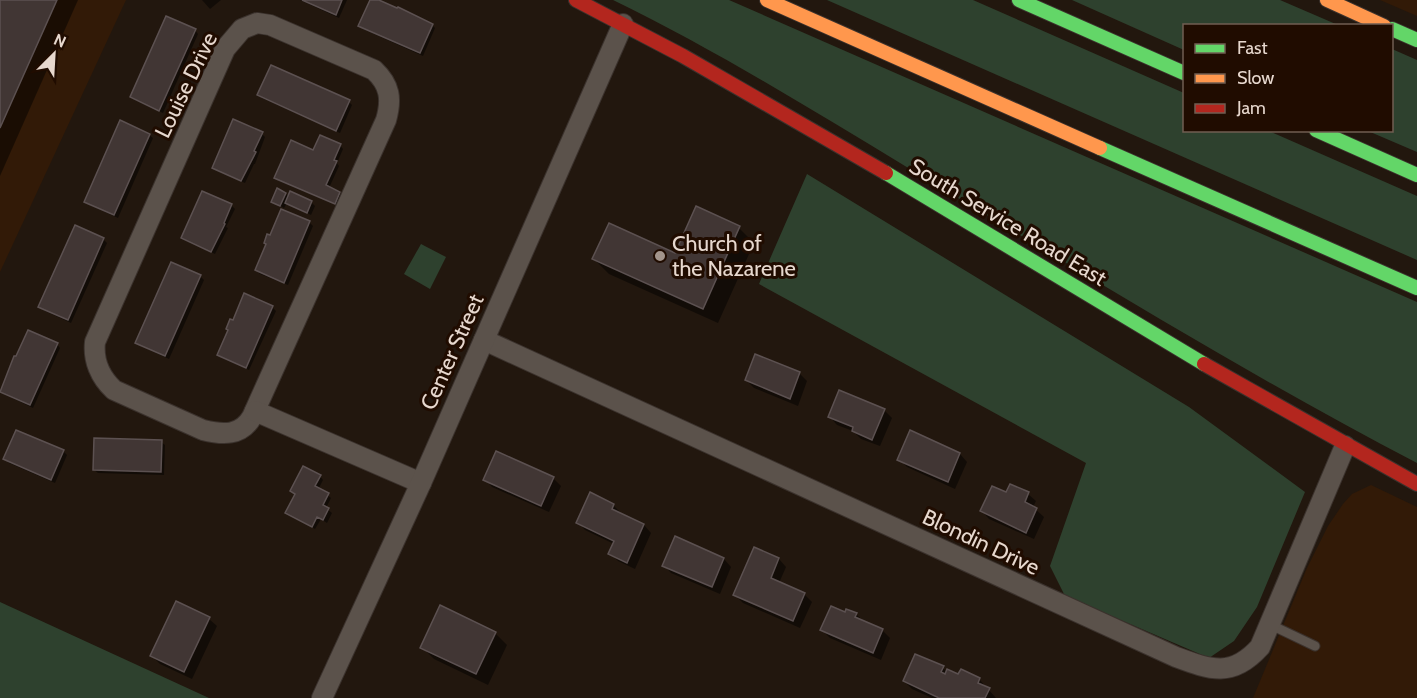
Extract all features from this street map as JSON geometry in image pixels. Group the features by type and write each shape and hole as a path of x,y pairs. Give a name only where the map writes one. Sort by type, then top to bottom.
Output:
{"main road":[{"name":"South Service Road East","path":"576,0 801,122 1257,396 1417,484"},
{"path":"767,0 1417,288"},
{"path":"1019,0 1183,72"},
{"path":"1327,0 1347,4 1381,24"},
{"path":"1393,29 1417,40"},
{"path":"1320,132 1417,175"}],"street":[{"name":"Louise Drive","path":"257,23 270,25 369,67 386,83 390,99 387,120 255,411 249,423 235,432 227,434 203,430 114,390 105,382 100,372 94,350 97,336 225,50 242,29 257,23"},
{"name":"Center Street","path":"322,698 421,483 623,24"},
{"name":"Blondin Drive","path":"484,340 1204,668 1225,669 1247,661 1260,647 1345,446"},
{"path":"255,411 421,483"}],"lane":[{"path":"1269,624 1315,646"}],"shaded area":[{"path":"0,0 126,0 0,272"},
{"path":"1380,0 1417,0 1417,16"},
{"path":"1371,485 1417,507 1417,698 1253,698 1307,568 1328,526 1352,494"}],"green space":[{"path":"613,0 729,0 1417,302 1417,463 1223,356 761,80 688,38"},
{"path":"827,0 973,0 1183,93 1183,132 1271,132 1417,196 1417,260"},
{"path":"1072,0 1280,0 1336,24 1183,24 1183,50"},
{"path":"1393,49 1417,60 1417,152 1370,132 1393,132"},
{"path":"807,174 1189,407 1305,492 1257,607 1234,641 1209,658 1065,596 1050,566 1086,463 759,284"},
{"path":"421,244 446,257 430,289 404,274"},
{"path":"0,602 209,698 0,698"}],"building":[{"path":"0,0 57,0 0,128"},
{"path":"302,0 342,0 336,15"},
{"path":"370,0 379,0 398,7 433,24 420,53 358,26"},
{"path":"166,16 196,29 159,111 130,97"},
{"path":"271,65 350,100 336,131 257,95"},
{"path":"233,119 263,132 254,151 256,152 241,181 212,168"},
{"path":"120,120 150,134 114,215 84,202"},
{"path":"320,135 341,144 334,160 337,161 326,185 340,192 335,204 274,178 291,140 313,150"},
{"path":"277,188 286,193 280,206 271,202"},
{"path":"202,191 232,204 211,252 181,238"},
{"path":"290,191 312,201 307,213 285,203"},
{"name":"Church of the Nazarene","path":"696,206 740,226 703,309 592,259 609,223 675,253"},
{"path":"281,209 310,221 284,283 255,270 266,244 264,243 267,234 270,235"},
{"path":"75,225 104,238 68,320 38,307"},
{"path":"171,262 201,275 165,356 135,343"},
{"path":"244,293 273,306 246,368 217,355 228,330 226,329 230,319 233,320"},
{"path":"28,330 58,343 30,405 0,392 14,356"},
{"path":"755,354 800,372 790,399 745,380"},
{"path":"839,390 885,409 872,440 852,431 853,427 828,417"},
{"path":"16,430 64,450 51,480 3,459"},
{"path":"910,430 960,453 948,482 897,460"},
{"path":"94,438 162,440 161,472 93,470"},
{"path":"496,451 554,477 541,506 483,480"},
{"path":"303,466 321,475 315,486 329,493 323,505 329,508 323,520 317,517 312,527 285,513 295,494 290,491"},
{"path":"1010,484 1029,492 1025,502 1037,508 1026,533 980,511 992,486 1006,492"},
{"path":"590,492 614,504 612,509 644,524 627,563 608,554 614,541 576,523"},
{"path":"675,536 724,558 712,587 662,566"},
{"path":"754,547 779,558 771,578 805,593 793,621 733,595"},
{"path":"176,601 210,617 184,672 150,656"},
{"path":"440,605 496,632 476,674 420,648"},
{"path":"831,606 845,612 846,609 857,613 855,617 883,629 873,653 820,630"},
{"path":"915,654 944,666 941,672 945,674 947,669 958,674 961,669 980,678 978,683 990,688 985,698 939,698 903,681"}],"traffic: fast":[{"path":"1019,0 1183,73"},
{"path":"1393,29 1417,40"},
{"path":"1320,132 1417,175"},
{"path":"1100,148 1417,288"},
{"path":"886,173 1204,364"}],"traffic: slow":[{"path":"767,0 1100,148"},
{"path":"1327,0 1380,24"}],"traffic: jam":[{"path":"576,0 683,56 886,173"},
{"path":"1204,364 1417,484"}],"place":[{"name":"Church of the Nazarene","path":"660,256"}]}
